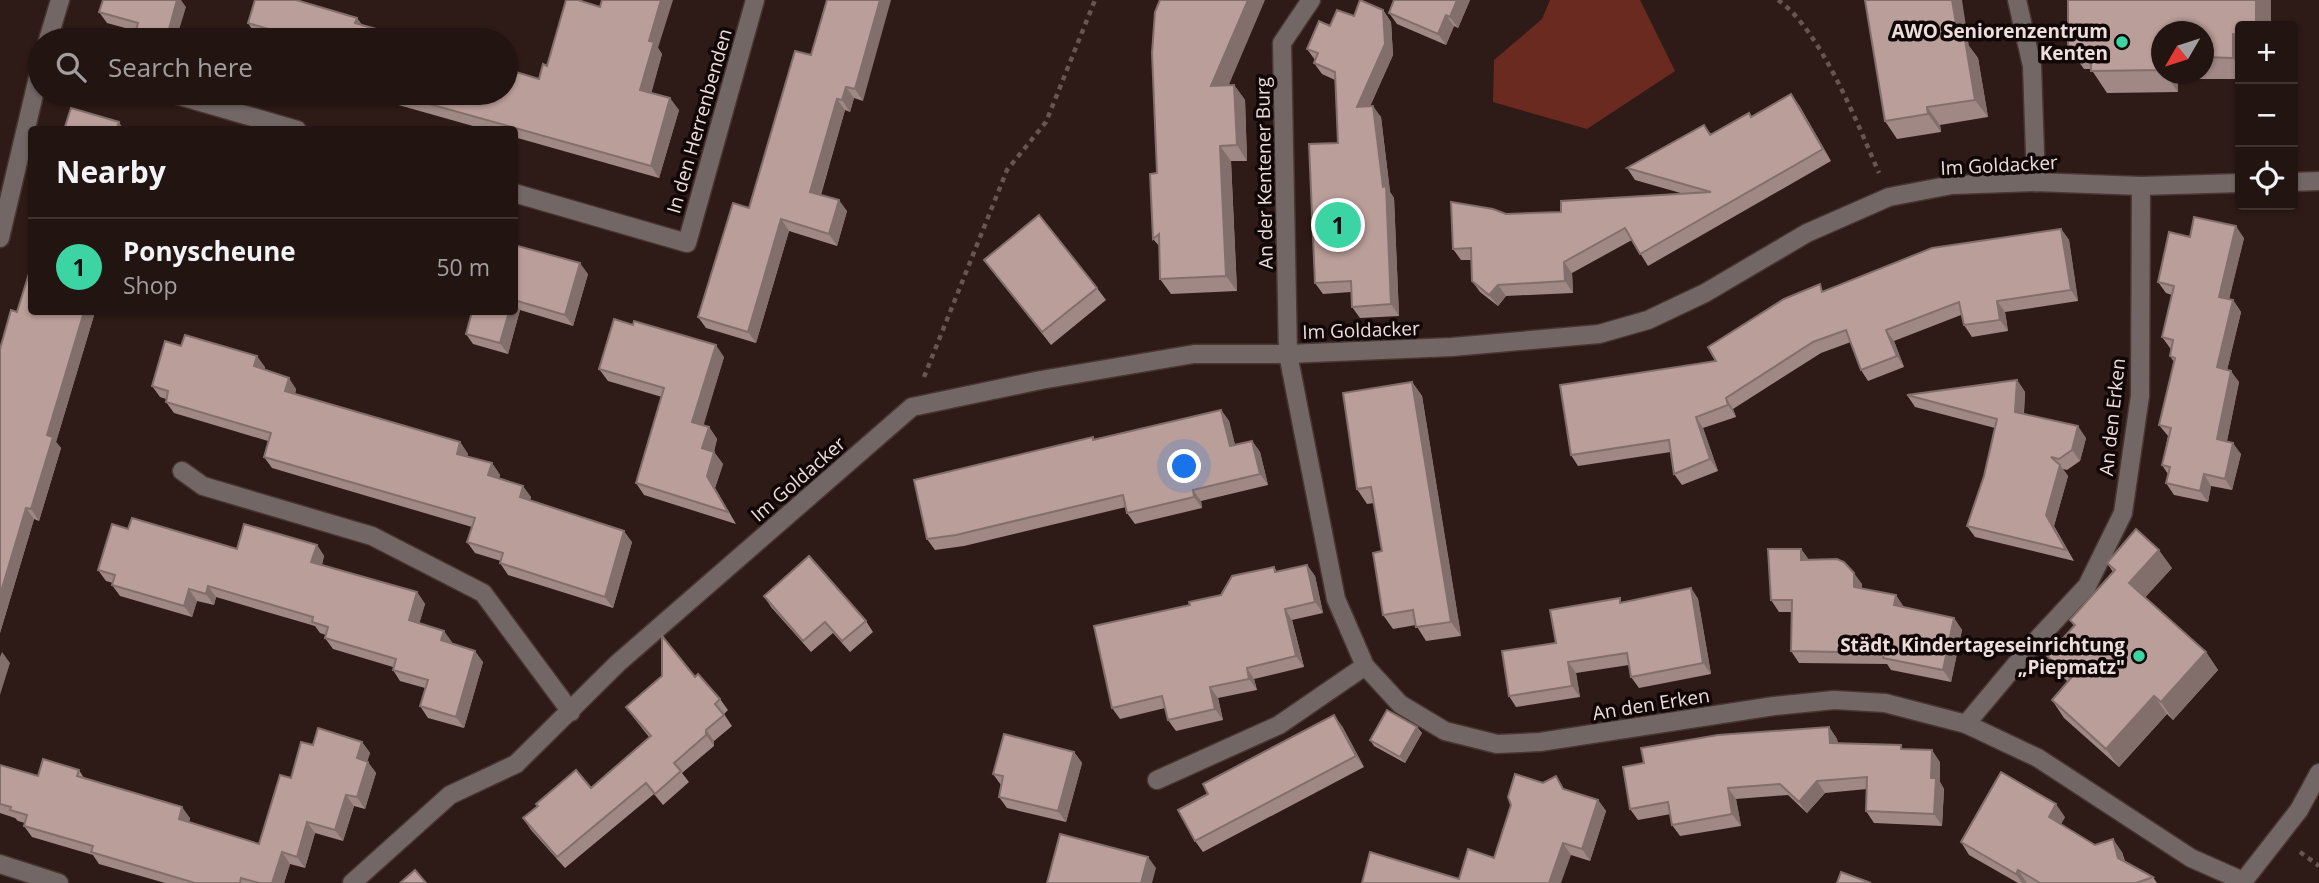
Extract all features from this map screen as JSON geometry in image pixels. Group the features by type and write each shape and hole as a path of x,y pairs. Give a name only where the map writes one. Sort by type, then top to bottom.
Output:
{"street":[{"path":"52,28 60,0"},
{"name":"In den Herrenbenden","path":"518,194 687,243 755,0"},
{"name":"An der Kentener Burg","path":"1288,354 1282,43 1311,0"},
{"path":"2017,0 2032,66 2036,182"},
{"path":"0,238 31,105"},
{"path":"211,105 283,126"},
{"path":"2298,182 2319,181"},
{"name":"Im Goldacker","path":"352,883 450,795 516,764 618,663 912,407 1041,380 1194,354 1288,354 1452,347 1599,334 1648,320 1705,293 1807,233 1889,197 1951,185 2036,182 2141,186 2235,183"},
{"name":"An den Erken","path":"1966,724 2087,586 2123,513 2140,396 2141,186"},
{"name":"An den Erken","path":"1288,354 1336,599 1364,666 1400,704 1445,731 1497,744 1539,742 1774,706 1834,700 1885,703 1966,724 2038,758 2191,858 2243,882"},
{"path":"182,471 203,486 372,537 483,593 571,712"},
{"path":"1157,780 1279,724 1364,666"},
{"path":"2243,882 2299,810 2319,773"},
{"path":"0,864 59,883"}],"path":[{"path":"912,407 1007,170 1046,122 1095,0"},
{"path":"1778,0 1786,5 1808,31 1845,97 1889,197"}],"shaded area":[{"path":"1550,0 1640,0 1675,71 1587,129 1493,102 1494,60 1542,19"}],"building":[{"path":"103,0 177,0 169,28 137,28 138,23 99,12"},
{"path":"255,0 296,0 357,18 355,23 372,28 265,28 248,23"},
{"path":"566,0 578,0 600,7 602,0 661,0 649,41 654,42 640,90 670,98 651,166 518,129 518,126 508,126 433,105 518,105 518,73 539,79 543,64 547,66"},
{"path":"827,0 880,0 855,89 846,87 842,100 837,99 810,192 839,200 829,234 781,219 748,332 698,317 733,203 749,208 795,51 811,55"},
{"path":"1160,0 1248,0 1211,86 1234,85 1237,145 1220,146 1226,276 1160,279 1159,234 1153,239 1150,174 1157,173 1152,53 1155,12"},
{"path":"1360,0 1383,10 1385,44 1357,107 1373,106 1383,187 1386,186 1391,304 1352,307 1351,281 1315,283 1309,144 1338,143 1335,72 1314,63 1318,53 1307,49 1319,21 1330,26 1337,10 1354,16"},
{"path":"1394,0 1457,0 1450,17 1446,15 1438,34 1389,13"},
{"path":"1865,0 1952,0 1959,41 1965,40 1975,100 1927,107 1928,114 1885,121"},
{"name":"AWO Seniorenzentrum Kenten","path":"2068,0 2256,0 2256,21 2235,21 2233,58 2214,57 2214,21 2151,21 2151,70 2091,71 2091,48 2068,47"},
{"path":"1791,94 1823,149 1640,254 1625,228 1564,262 1565,281 1498,285 1489,295 1472,281 1471,248 1453,249 1451,202 1493,209 1506,214 1561,212 1561,201 1711,192 1627,168 1704,125 1710,135 1749,113 1751,117"},
{"path":"71,108 119,122 118,126 65,126"},
{"path":"1039,215 1097,288 1042,332 984,260"},
{"path":"2194,217 2236,226 2219,297 2233,300 2217,367 2231,371 2217,439 2233,443 2225,479 2204,474 2200,491 2166,483 2170,467 2162,465 2171,428 2159,425 2175,358 2170,356 2173,340 2162,337 2174,286 2158,282 2169,232 2190,237"},
{"path":"2061,229 2071,290 1997,301 2000,320 1964,325 1959,302 1886,330 1897,356 1861,370 1846,330 1813,342 1726,398 1728,405 1696,417 1710,459 1674,474 1669,440 1571,455 1560,385 1716,361 1708,347 1784,299 1820,284 1822,292 1932,248"},
{"path":"518,246 580,263 565,315 518,301"},
{"path":"28,277 28,315 83,315 47,435 53,437 31,509 26,508 0,595 0,349 11,310 17,312"},
{"path":"471,315 508,315 500,343 466,334"},
{"path":"614,319 633,325 634,321 716,345 692,422 709,427 702,448 714,452 707,476 728,512 636,483 664,388 599,369"},
{"path":"185,335 257,356 254,366 289,378 285,391 460,442 457,454 492,463 488,475 523,486 520,497 624,531 605,597 500,563 503,553 467,542 475,518 264,457 271,433 166,402 168,391 152,386 165,341 181,346"},
{"path":"2017,380 2015,412 2078,426 2072,450 2059,459 2051,457 2060,465 2046,515 2066,550 1967,526 1984,476 1997,419 1907,395"},
{"path":"1412,382 1451,622 1416,627 1413,610 1383,615 1373,553 1382,551 1371,487 1357,489 1343,393"},
{"path":"1221,410 1230,446 1252,441 1260,474 1193,490 1194,497 1127,513 1123,495 956,535 927,539 914,480 1093,437 1093,440"},
{"path":"132,518 237,549 244,524 317,545 311,562 417,592 409,620 444,631 441,640 475,651 456,717 420,706 428,680 393,670 396,659 325,638 328,627 312,622 313,617 208,586 206,594 189,589 184,606 112,585 115,575 98,570 112,524 128,529"},
{"name":"Städt. Kindertageseinrichtung „Piepmatz\"","path":"2136,529 2159,550 2129,583 2206,652 2161,702 2154,696 2106,749 2052,700 2071,678 2047,656 2075,625 2070,620 2115,570 2107,563"},
{"path":"1768,549 1801,549 1801,560 1837,559 1844,562 1854,573 1854,587 1896,595 1894,605 1954,618 1943,670 1883,658 1884,653 1791,651 1792,600 1771,600"},
{"path":"809,556 866,621 842,641 825,622 803,641 764,596"},
{"path":"1307,565 1315,602 1285,609 1296,656 1247,668 1249,679 1210,687 1215,709 1168,720 1162,696 1112,708 1094,626 1190,605 1189,602 1221,595 1232,576 1274,567 1275,572"},
{"path":"1691,588 1703,663 1631,677 1627,653 1568,662 1572,686 1509,696 1502,651 1556,643 1550,610 1620,598 1620,603"},
{"path":"662,636 695,677 698,674 720,699 715,704 724,715 674,763 681,771 655,794 646,783 557,857 523,818 576,770 591,788 651,736 626,707 662,676"},
{"path":"1387,710 1417,727 1400,757 1370,740"},
{"path":"1334,715 1356,756 1195,841 1178,810 1208,794 1203,784"},
{"path":"1829,727 1830,743 1901,745 1901,749 1932,750 1931,778 1936,778 1934,814 1866,811 1867,777 1817,781 1799,802 1780,784 1728,788 1732,814 1672,825 1668,802 1630,809 1623,767 1644,763 1641,748 1718,735"},
{"path":"318,728 362,742 357,758 368,762 357,797 346,795 335,830 307,822 297,857 282,852 272,883 241,878 240,883 195,883 91,852 93,846 24,826 27,815 0,804 0,765 38,776 43,759 79,770 77,776 182,807 179,819 259,844 280,775 291,778 301,742 313,745"},
{"path":"1004,734 1074,752 1058,811 999,797 1003,776 993,774"},
{"path":"2001,772 2056,804 2049,817 2095,845 2113,839 2118,858 2153,877 2136,883 2040,883 2018,870 2016,874 1961,842"},
{"path":"1515,774 1543,783 1556,776 1563,789 1598,800 1582,849 1563,843 1549,883 1362,883 1370,852 1459,879 1468,849 1494,858 1511,805 1508,797"},
{"path":"1060,834 1148,857 1141,883 1047,883"},
{"path":"415,870 426,883 400,883"},
{"path":"1841,872 1871,883 1837,883"}],"place":[{"name":"AWO Seniorenzentrum Kenten","path":"2122,42"},
{"name":"Ponyscheune","path":"1338,225"},
{"name":"Städt. Kindertageseinrichtung „Piepmatz\"","path":"2139,656"}]}
